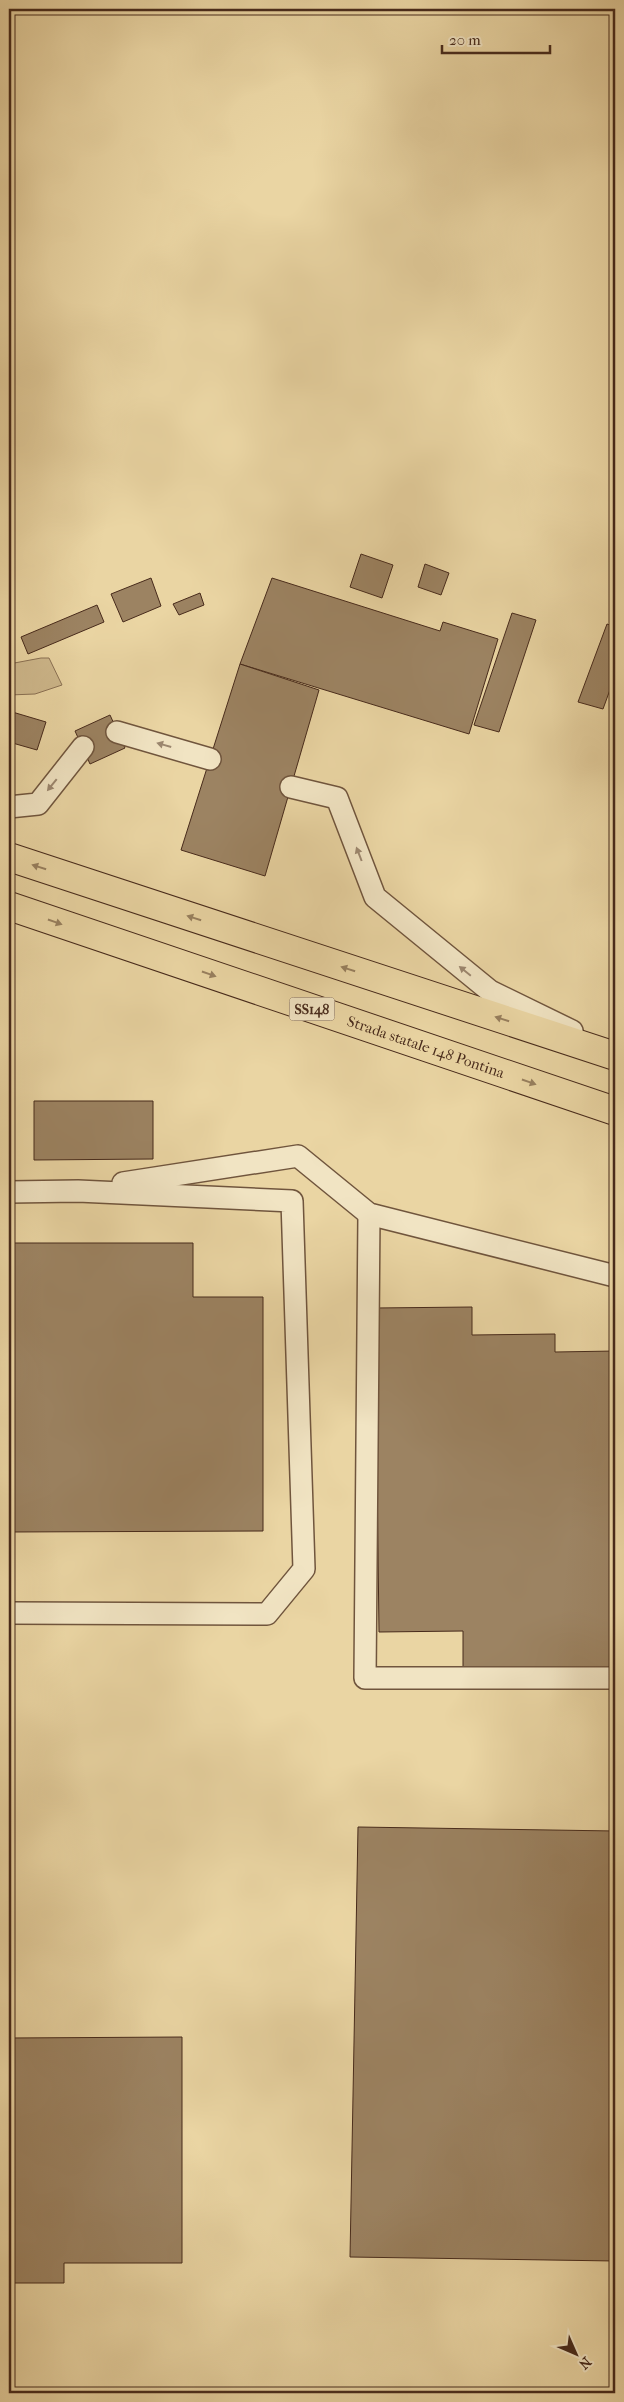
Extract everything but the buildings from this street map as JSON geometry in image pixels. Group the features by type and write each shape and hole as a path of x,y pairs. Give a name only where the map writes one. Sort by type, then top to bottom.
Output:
{"highway":[{"path":"9,857 615,1056"},
{"name":"Strada statale 148 Pontina","path":"9,906 615,1111"}],"lane":[{"path":"117,732 210,759"},
{"path":"9,807 38,804 83,747"},
{"path":"291,787 338,798 375,897 405,922 490,991 615,1052"},
{"path":"78,1190 298,1156 369,1214 615,1276"},
{"path":"9,1192 78,1190 292,1201 304,1569 267,1614 9,1613"},
{"path":"369,1214 365,1678 615,1678"}],"shaded area":[{"path":"49,658 62,685 35,694 9,695 9,664"}]}
